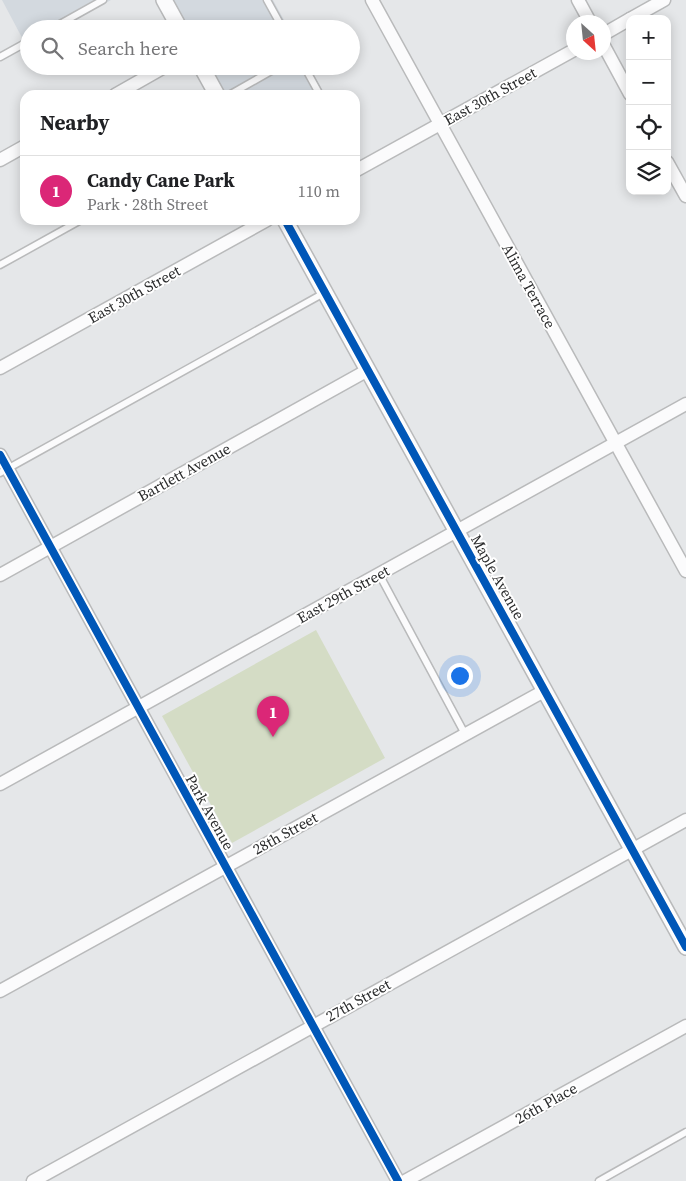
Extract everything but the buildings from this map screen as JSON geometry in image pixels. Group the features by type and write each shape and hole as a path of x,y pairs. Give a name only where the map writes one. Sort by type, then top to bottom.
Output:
{"street":[{"path":"164,0 175,20"},
{"name":"Alima Terrace","path":"372,0 686,571"},
{"path":"578,0 586,15"},
{"path":"637,15 664,0"},
{"path":"611,30 626,21"},
{"name":"East 30th Street","path":"360,167 566,54"},
{"path":"611,59 626,87"},
{"path":"124,90 150,75"},
{"path":"206,75 214,90"},
{"path":"0,160 20,149"},
{"path":"671,169 686,196"},
{"name":"East 30th Street","path":"0,368 258,225"},
{"name":"Maple Avenue","path":"288,225 686,947"},
{"name":"Bartlett Avenue","path":"0,575 368,370"},
{"name":"East 29th Street","path":"0,784 686,404"},
{"name":"Park Avenue","path":"0,455 4,471 50,547 398,1181"},
{"name":"28th Street","path":"0,991 544,690"},
{"name":"27th Street","path":"33,1181 312,1025 686,820"},
{"name":"26th Place","path":"405,1181 686,1026"}],"lane":[{"path":"67,20 103,0"},
{"path":"267,0 278,20"},
{"path":"0,57 20,46"},
{"path":"238,90 264,75"},
{"path":"309,75 317,90"},
{"path":"0,265 72,225"},
{"path":"4,471 325,292"},
{"path":"379,574 465,734"},
{"path":"599,1181 686,1132"}],"shaded area":[{"path":"2,0 111,0 75,20 20,20 20,34"},
{"path":"169,0 273,0 284,20 180,20"},
{"path":"211,75 314,75 322,90 219,90"}],"green space":[{"path":"316,630 385,758 232,843 162,716"}],"cycle path":[{"path":"288,225 686,947"},
{"path":"0,455 398,1181"}],"place":[{"name":"Candy Cane Park","path":"273,737"}]}
